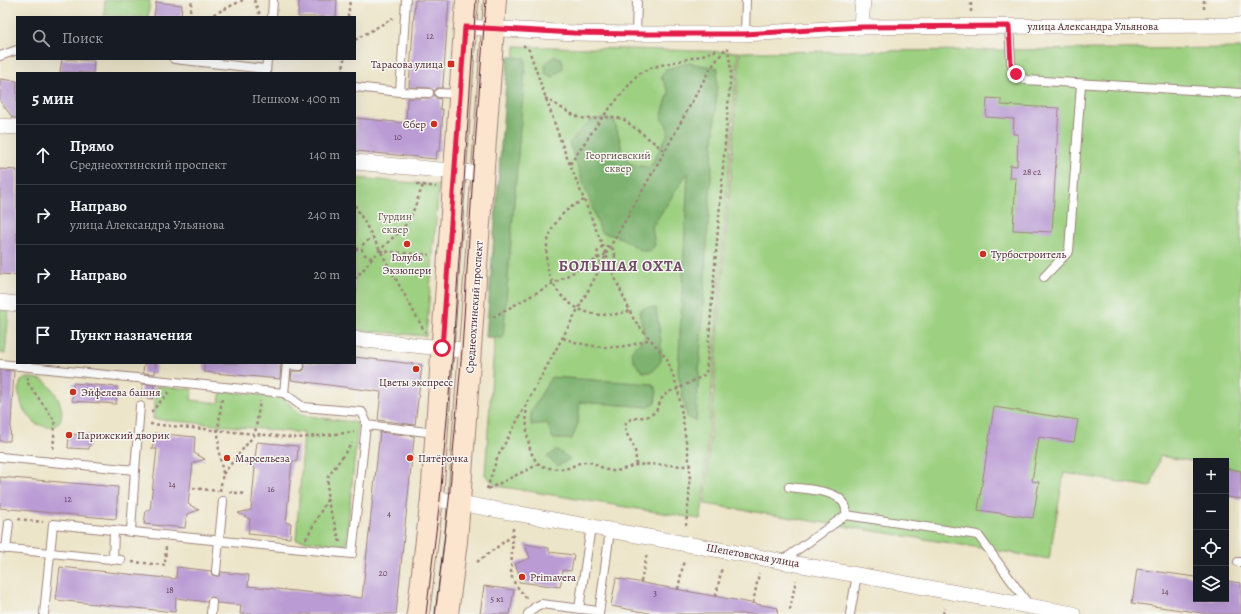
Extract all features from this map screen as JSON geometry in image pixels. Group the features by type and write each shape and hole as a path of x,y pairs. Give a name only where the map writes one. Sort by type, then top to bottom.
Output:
{"main road":[{"path":"418,614 432,498 455,172 450,94 465,27 467,0"},
{"name":"Среднеохтинский проспект","path":"447,614 456,541 471,351 495,0"}],"street":[{"path":"861,27 863,0"},
{"name":"улица Александра Ульянова","path":"465,27 574,33 745,34 861,27 1241,25"},
{"path":"0,126 16,128"},
{"path":"356,162 483,174"},
{"path":"0,302 16,304"},
{"path":"356,339 471,351"},
{"name":"Шепетовская улица","path":"432,498 1073,614"}],"lane":[{"path":"272,16 273,0"},
{"path":"400,92 406,0"},
{"path":"636,34 637,0"},
{"path":"745,34 746,0"},
{"path":"1009,26 1011,64 1016,74 1026,80 1241,93"},
{"path":"0,56 16,50"},
{"path":"185,60 266,71 267,60"},
{"path":"1044,277 1069,251 1081,84"},
{"path":"356,87 400,92 429,92"},
{"path":"0,364 284,393 303,407 362,412 366,421 363,428 352,554 53,524 44,614"},
{"path":"284,393 287,364 300,366"},
{"path":"131,531 140,406"},
{"path":"363,428 437,433"},
{"path":"0,457 135,470"},
{"path":"790,487 828,493 837,496 843,501 847,509 846,515"},
{"path":"216,571 223,501"},
{"path":"782,561 846,515 978,535 1029,606"},
{"path":"10,520 3,549 117,560 114,530"},
{"path":"579,609 591,526"},
{"path":"528,614 534,607 540,604 599,613 610,530"},
{"path":"850,614 858,575"},
{"path":"211,614 212,602"}],"path":[{"path":"189,16 192,0"},
{"path":"210,16 243,0"},
{"path":"254,0 261,16"},
{"path":"348,16 350,0"},
{"path":"356,39 406,10"},
{"path":"518,42 529,50 570,164 609,263 634,320 666,359 678,389 690,466 686,525"},
{"path":"570,164 601,119 638,74 653,67 700,56 728,45"},
{"path":"493,317 606,254 611,248 710,69 728,45"},
{"path":"636,465 636,455 633,445 625,430 626,423 631,419 650,416 656,411 662,398 668,392 678,389 706,374 731,71 728,45"},
{"path":"343,72 344,60"},
{"path":"545,98 574,116 586,119 613,117 623,119 665,151"},
{"path":"356,279 372,258 404,227 412,214 424,185"},
{"path":"584,200 572,206 562,215 553,228 547,241 546,254 548,268 553,283 560,294 570,304 578,309 589,313 604,315 619,314 630,311"},
{"path":"356,207 426,334"},
{"path":"372,258 367,257 362,249 363,243 367,240 373,239"},
{"path":"598,259 603,263 609,263 613,260 615,255 613,249 603,246"},
{"path":"598,259 598,252 603,246"},
{"path":"356,248 362,249"},
{"path":"379,251 437,256"},
{"path":"539,464 487,489 498,458 603,263 606,254"},
{"path":"562,338 581,344 604,348 621,348 635,345 650,339"},
{"path":"29,367 28,382 55,421 52,462"},
{"path":"139,423 179,382"},
{"path":"223,386 218,431 219,454 223,474 220,496 223,501"},
{"path":"223,474 255,434 261,390"},
{"path":"526,405 529,444 532,454 539,464 550,468 562,469 572,468 578,463 586,461 594,463 610,471 621,470 636,465 690,466"},
{"path":"139,423 298,438 363,428"},
{"path":"352,554 341,543 327,499 328,477 363,428"},
{"path":"193,488 246,494"},
{"path":"295,548 306,539 327,499"},
{"path":"10,520 53,524"},
{"path":"513,528 511,575 515,584 534,607"},
{"path":"117,560 165,565 167,535"},
{"path":"477,562 512,536"},
{"path":"642,582 647,553"},
{"path":"678,589 684,560"},
{"path":"716,596 722,567"},
{"path":"753,603 759,574"},
{"path":"790,610 796,580"},
{"path":"943,614 945,608"}],"green space":[{"path":"105,0 150,0 148,16 104,15"},
{"name":"Георгиевский сквер","path":"515,46 738,52 703,503 700,519 497,486 485,475"},
{"name":"Турбостроитель","path":"1241,48 1241,471 1229,469 1229,458 1193,458 1193,462 1160,456 1151,487 1064,473 1049,559 705,504 740,52"},
{"path":"555,56 562,59 563,68 553,77 545,73 546,63"},
{"path":"508,57 526,58 503,338 486,337"},
{"path":"689,63 718,68 696,421 687,417 678,373 688,172 652,227 655,245 650,251 642,251 621,238 601,232 569,143 588,123 593,120 606,118 614,120 622,152 629,163 650,167 669,132 666,124 661,118 669,92 661,77 666,69"},
{"name":"Гурдин сквер","path":"356,178 439,185 426,336 356,330"},
{"path":"647,307 656,308 661,341 661,361 652,372 643,372 634,362 631,351 645,337 639,311"},
{"path":"0,310 9,311 5,354 0,353"},
{"path":"551,377 653,384 657,391 655,403 649,407 580,402 578,423 572,439 553,439 547,423 531,425 531,412"},
{"path":"27,378 42,380 51,387 58,399 62,412 61,417 58,423 52,428 36,424 23,409 18,390 21,381"},
{"path":"156,386 192,389 191,400 219,403 221,391 281,397 302,415 358,423 346,545 296,540 304,433 153,419"},
{"path":"557,450 570,459 558,466 547,457"}],"building":[{"path":"299,0 337,0 336,16 298,16"},
{"path":"415,0 449,0 443,84 442,88 437,88 434,91 429,88 409,87"},
{"path":"156,2 182,5 181,16 154,16"},
{"path":"62,60 94,61 93,72 60,72"},
{"path":"0,79 16,81 16,118 13,118 0,101"},
{"path":"434,95 436,98 441,99 440,109 443,110 440,151 437,151 436,159 356,151 356,118 406,123 407,99 429,98"},
{"path":"987,98 1001,99 1001,105 1059,108 1052,232 1013,230 1016,178 1009,178 1010,165 1017,166 1018,134 1013,134 1014,119 986,117"},
{"path":"0,169 16,170 16,275 0,274"},
{"path":"356,357 422,365 415,425 378,420 381,392 291,380 292,371 303,371 305,367 304,364 356,364"},
{"path":"144,364 156,364 155,374 143,373"},
{"path":"204,364 281,364 280,379 204,372"},
{"path":"0,370 14,371 10,441 0,441"},
{"path":"73,383 117,387 116,404 72,401"},
{"path":"142,384 154,385 153,399 141,398"},
{"path":"994,407 1078,420 1074,442 1039,437 1032,481 1039,482 1033,518 978,510"},
{"path":"380,432 414,436 396,614 240,614 241,605 217,603 215,598 212,597 208,599 207,602 176,598 175,612 56,600 60,567 176,579 177,567 211,571 212,575 216,576 219,576 221,572 249,575 248,586 362,598"},
{"path":"154,433 195,437 194,453 205,459 193,463 188,504 199,510 187,514 185,528 144,524 146,510 150,510 157,449 152,449"},
{"path":"69,434 90,435 89,449 68,448"},
{"path":"257,442 298,446 297,462 292,461 286,523 291,523 290,538 248,534 250,519 238,513 251,510 255,468 244,462 255,458"},
{"path":"1229,469 1241,471 1241,499 1229,497"},
{"path":"0,477 118,487 116,519 0,508"},
{"path":"525,544 549,548 549,552 574,555 571,571 563,570 560,587 519,582 520,576 515,564 530,558"},
{"path":"1137,569 1193,577 1193,602 1229,602 1229,581 1241,583 1241,614 1209,614 1132,603"},
{"path":"616,578 778,608 777,614 654,614 611,606"},
{"path":"484,586 514,590 510,614 480,614"}],"tram line":[{"path":"426,614 440,499 453,349 476,0"},
{"path":"435,614 449,500 462,350 486,0"}],"place":[{"name":"Тарасова улица","path":"451,64"},
{"name":"Сбер","path":"434,124"},
{"name":"Голубь Экзюпери","path":"407,244"},
{"name":"Турбостроитель","path":"983,254"},
{"name":"Цветы экспресс","path":"416,369"},
{"name":"Эйфелева башня","path":"73,392"},
{"name":"Парижский дворик","path":"69,435"},
{"name":"Марсельеза","path":"227,458"},
{"name":"Пятёрочка","path":"410,458"},
{"name":"Primavera","path":"522,577"}],"district":[{"name":"БОЛЬШАЯ ОХТА","path":"621,266"}],"route":[{"path":"442,348 465,27 574,33 745,34 861,27 1009,26 1009,49 1011,64 1016,74"}]}
